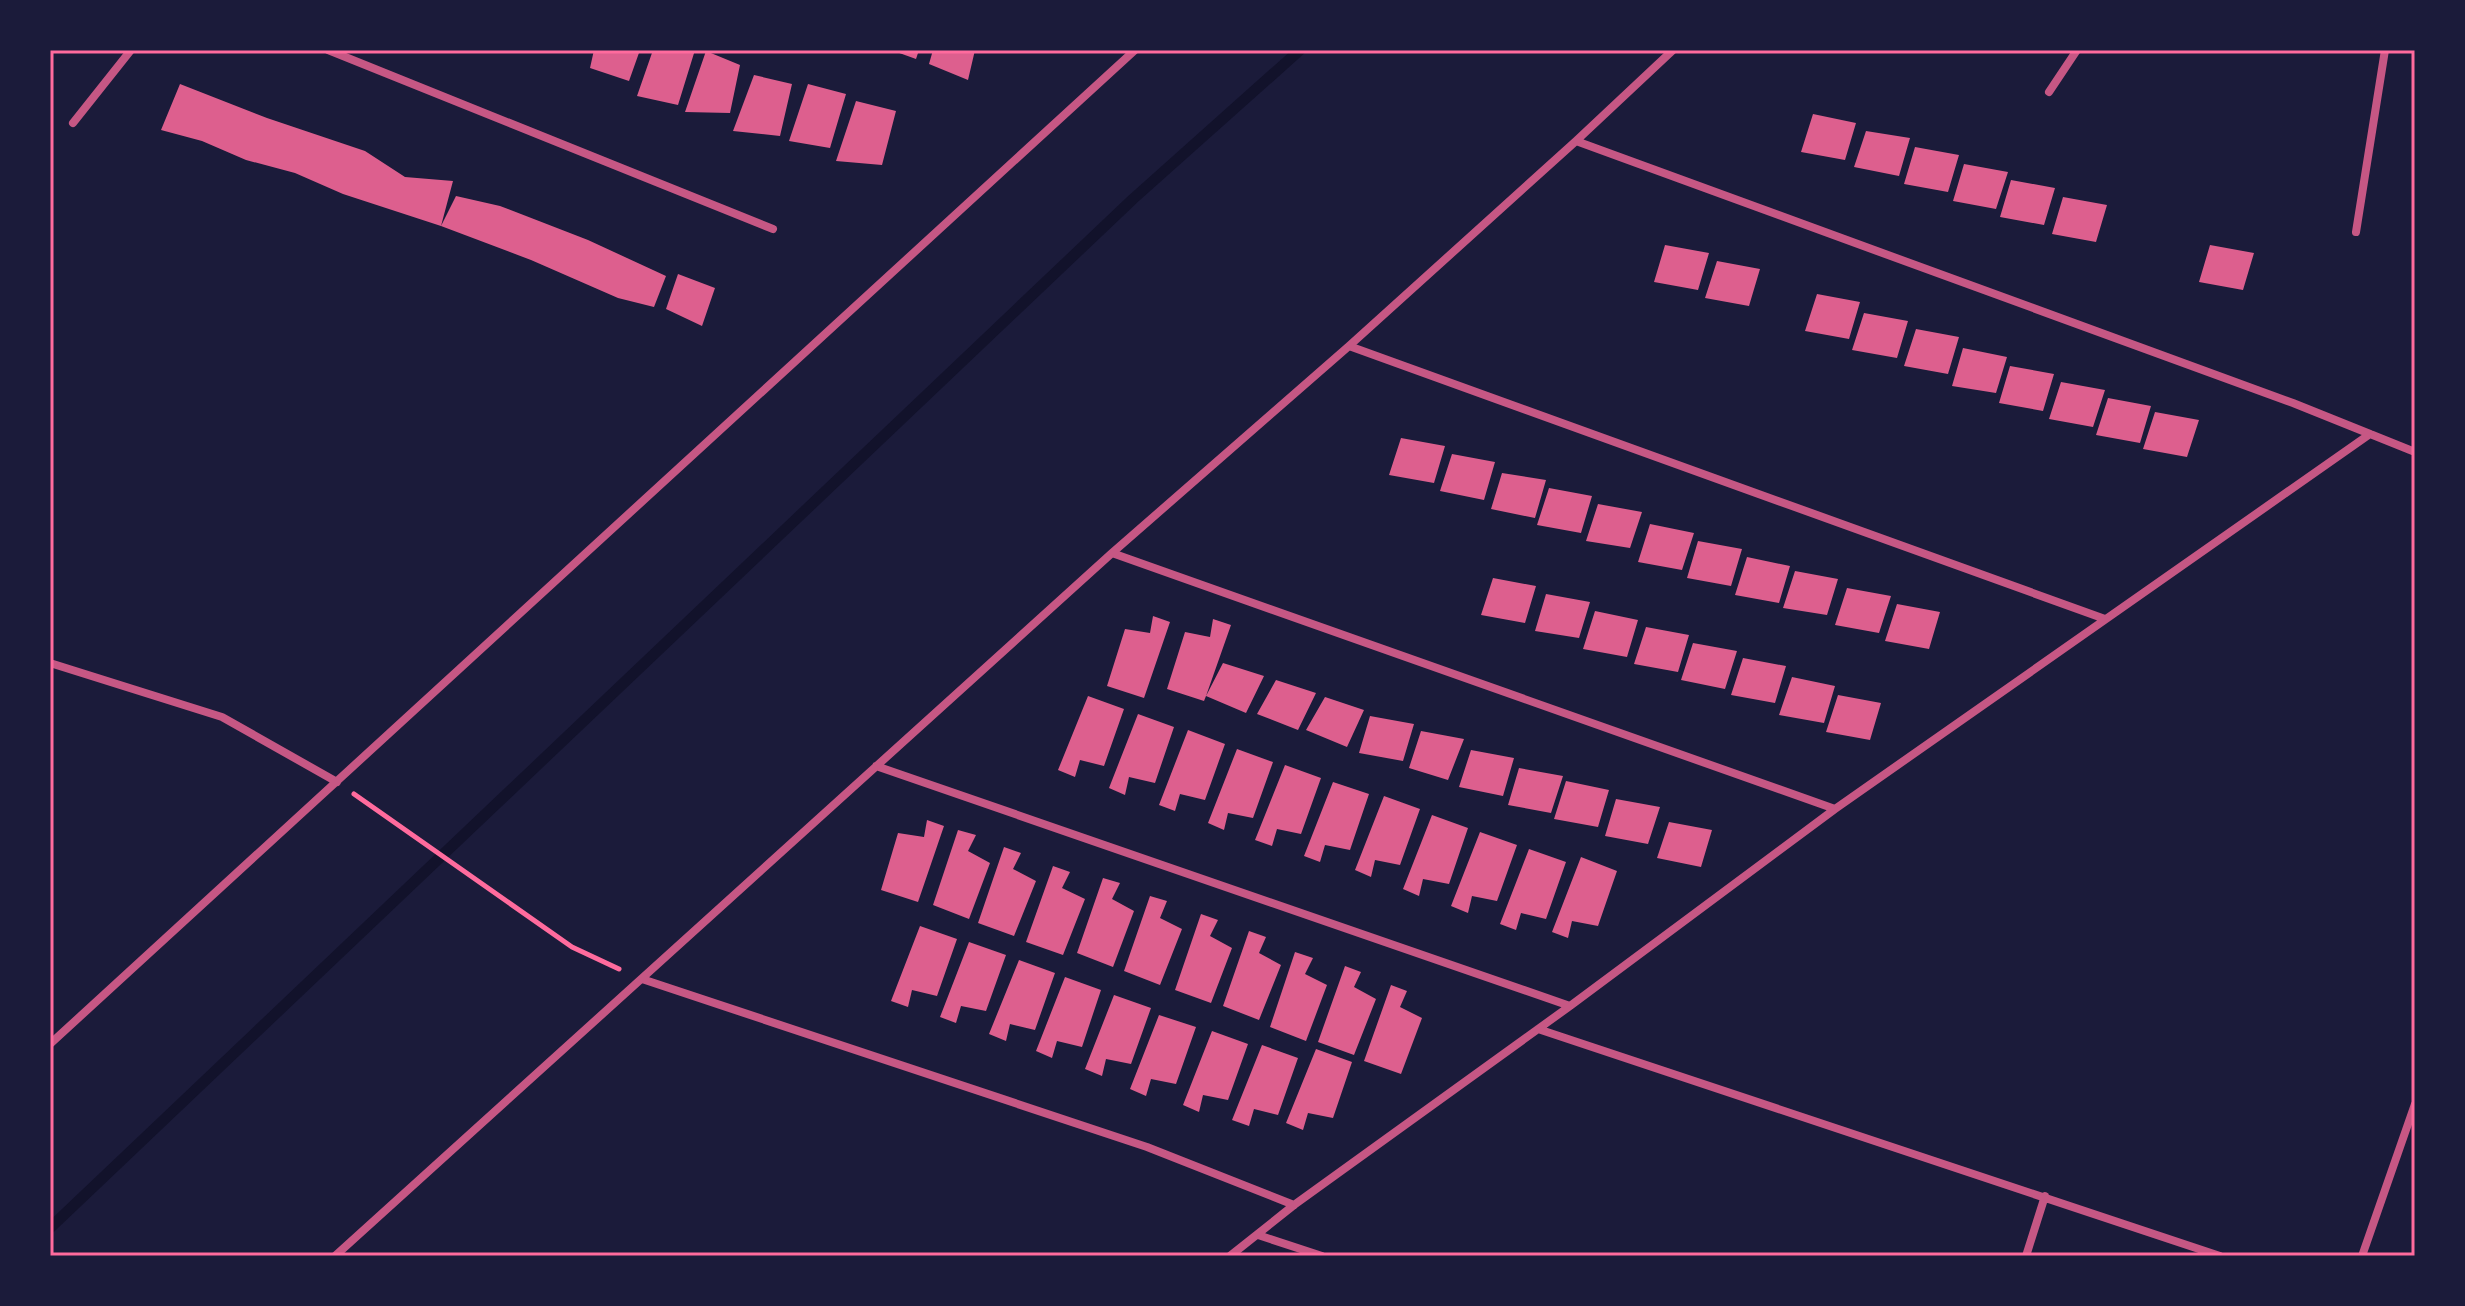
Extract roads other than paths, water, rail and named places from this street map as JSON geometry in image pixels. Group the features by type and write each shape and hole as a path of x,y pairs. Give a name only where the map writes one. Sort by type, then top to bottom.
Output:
{"street":[{"path":"73,123 131,50"},
{"path":"328,50 773,229"},
{"path":"50,1044 1135,50"},
{"path":"335,1256 1112,553 1349,346 1673,50"},
{"path":"2049,92 2077,50"},
{"path":"2356,232 2385,50"},
{"path":"1576,141 2263,392 2415,452"},
{"path":"1349,346 2105,619"},
{"path":"1230,1256 1294,1205 1570,1006 1835,809 2370,434"},
{"path":"1112,553 1835,809"},
{"path":"50,663 222,717 337,782"},
{"path":"876,766 1570,1006"},
{"path":"642,979 1147,1147 1294,1205"},
{"path":"1538,1029 2220,1256"},
{"path":"2362,1256 2415,1104"},
{"path":"2026,1256 2045,1196"},
{"path":"1258,1235 1322,1256"}],"waterway":[{"path":"50,1228 1133,199 1300,50"}]}
